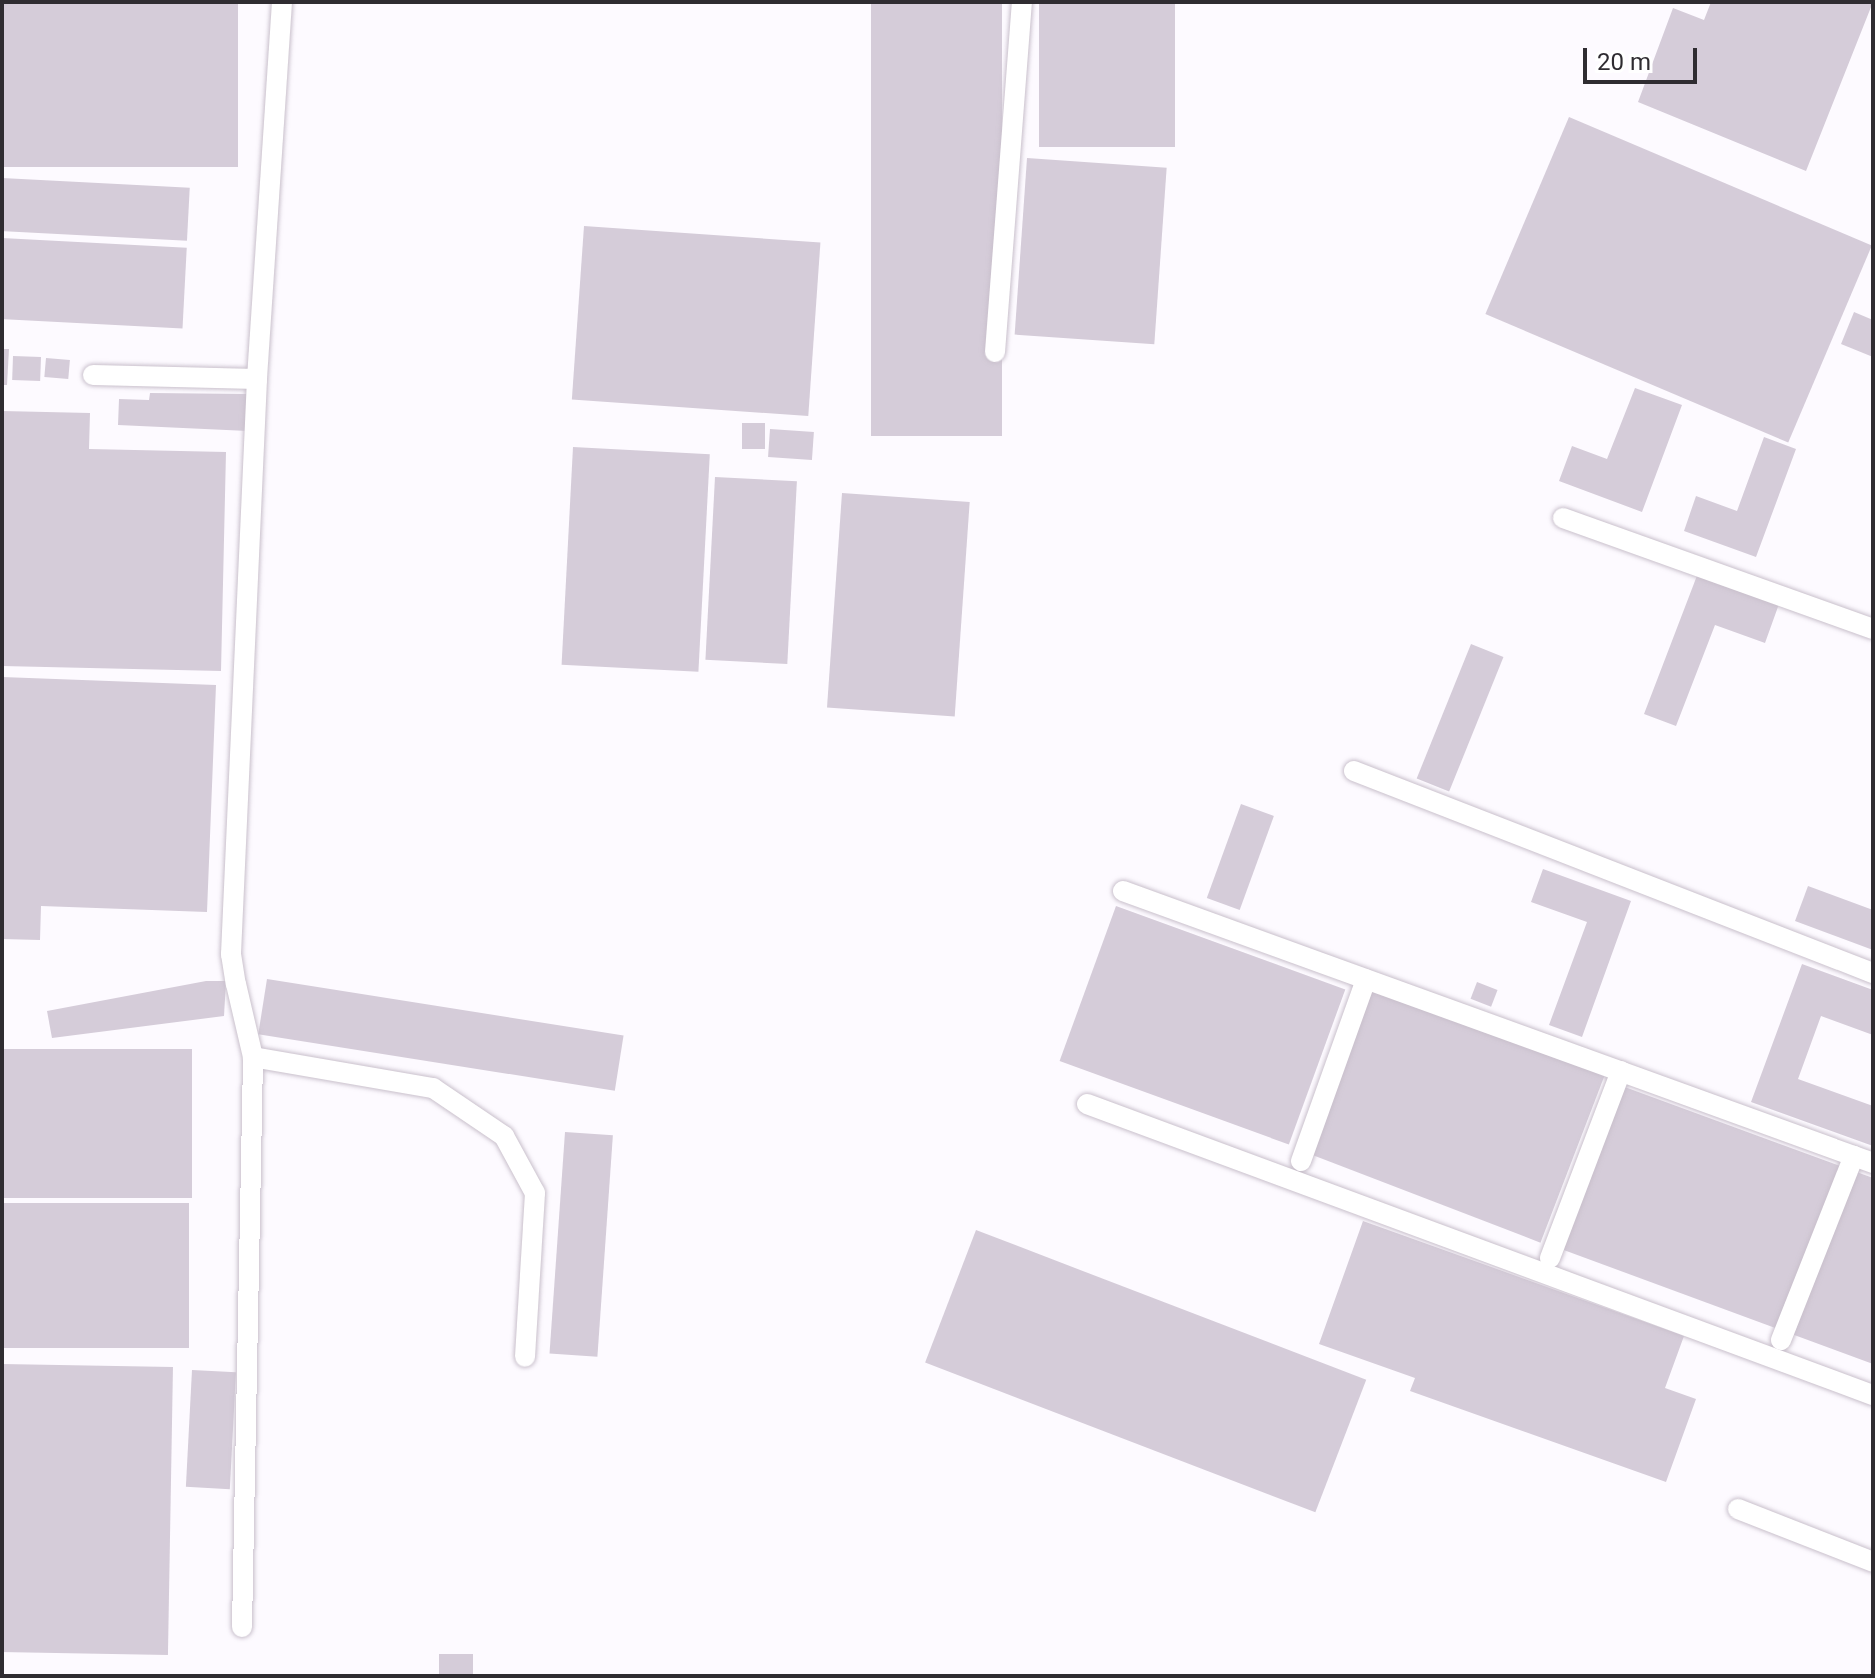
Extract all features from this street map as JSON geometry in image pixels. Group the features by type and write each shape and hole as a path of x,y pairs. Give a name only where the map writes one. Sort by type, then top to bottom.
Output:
{"lane":[{"path":"242,1627 253,1057 231,954 257,379 282,2"},
{"path":"995,352 1022,2"},
{"path":"93,375 257,379"},
{"path":"1563,518 1873,629"},
{"path":"1354,771 1873,973"},
{"path":"1123,891 1863,1159 1781,1340"},
{"path":"1301,1161 1366,979"},
{"path":"253,1057 433,1088 504,1136 535,1193 525,1357"},
{"path":"1550,1258 1621,1071"},
{"path":"1087,1104 1873,1395"},
{"path":"1738,1509 1873,1562"}],"building":[{"path":"2,2 238,2 238,167 2,167"},
{"path":"871,2 1002,2 1002,436 871,436"},
{"path":"1039,2 1175,2 1175,147 1039,147"},
{"path":"1711,2 1873,2 1806,171 1638,102 1673,8 1704,20"},
{"path":"1569,117 1872,246 1788,443 1485,314"},
{"path":"1027,158 1167,168 1154,344 1015,335"},
{"path":"2,178 190,188 187,241 2,231"},
{"path":"584,226 820,243 808,416 572,400"},
{"path":"2,238 187,248 183,329 2,319"},
{"path":"1854,312 1873,320 1873,357 1841,344"},
{"path":"2,349 9,349 7,385 2,385"},
{"path":"13,356 41,357 40,381 12,380"},
{"path":"46,358 70,360 68,379 44,377"},
{"path":"1635,388 1682,405 1642,512 1559,481 1572,446 1607,459"},
{"path":"150,393 248,394 248,431 118,425 119,399 149,400"},
{"path":"2,411 90,413 89,449 226,452 221,671 2,666"},
{"path":"742,423 765,423 765,449 742,449"},
{"path":"770,429 814,432 812,460 768,457"},
{"path":"1764,437 1796,449 1756,557 1684,531 1696,496 1737,511"},
{"path":"573,447 710,454 698,672 562,665"},
{"path":"715,477 797,481 787,664 705,660"},
{"path":"842,493 970,502 955,716 827,707"},
{"path":"1698,573 1779,604 1765,643 1715,625 1676,726 1644,714"},
{"path":"1471,644 1503,657 1449,792 1417,778"},
{"path":"2,677 216,685 207,912 41,906 40,940 2,939"},
{"path":"1241,804 1274,816 1240,910 1207,898"},
{"path":"1543,869 1631,901 1582,1037 1549,1025 1587,922 1531,902"},
{"path":"1808,886 1873,910 1873,950 1795,921"},
{"path":"1116,906 1345,989 1289,1145 1060,1061"},
{"path":"1802,964 1873,990 1873,1035 1821,1016 1798,1079 1873,1106 1873,1146 1751,1102"},
{"path":"267,979 624,1035 615,1091 258,1034"},
{"path":"206,981 226,981 224,1016 52,1038 47,1011"},
{"path":"1477,982 1498,990 1491,1007 1471,999"},
{"path":"1374,987 1605,1076 1540,1243 1310,1154"},
{"path":"2,1049 192,1049 192,1198 2,1198"},
{"path":"1622,1086 1873,1178 1873,1364 1561,1249"},
{"path":"565,1132 613,1135 597,1357 550,1353"},
{"path":"2,1203 189,1203 189,1348 2,1348"},
{"path":"1363,1221 1684,1336 1665,1388 1696,1399 1666,1482 1410,1391 1415,1378 1319,1344"},
{"path":"976,1230 1366,1380 1315,1512 925,1363"},
{"path":"2,1364 173,1367 168,1655 2,1652"},
{"path":"192,1370 236,1372 230,1489 186,1487"},
{"path":"439,1654 473,1654 473,1676 439,1676"}]}
